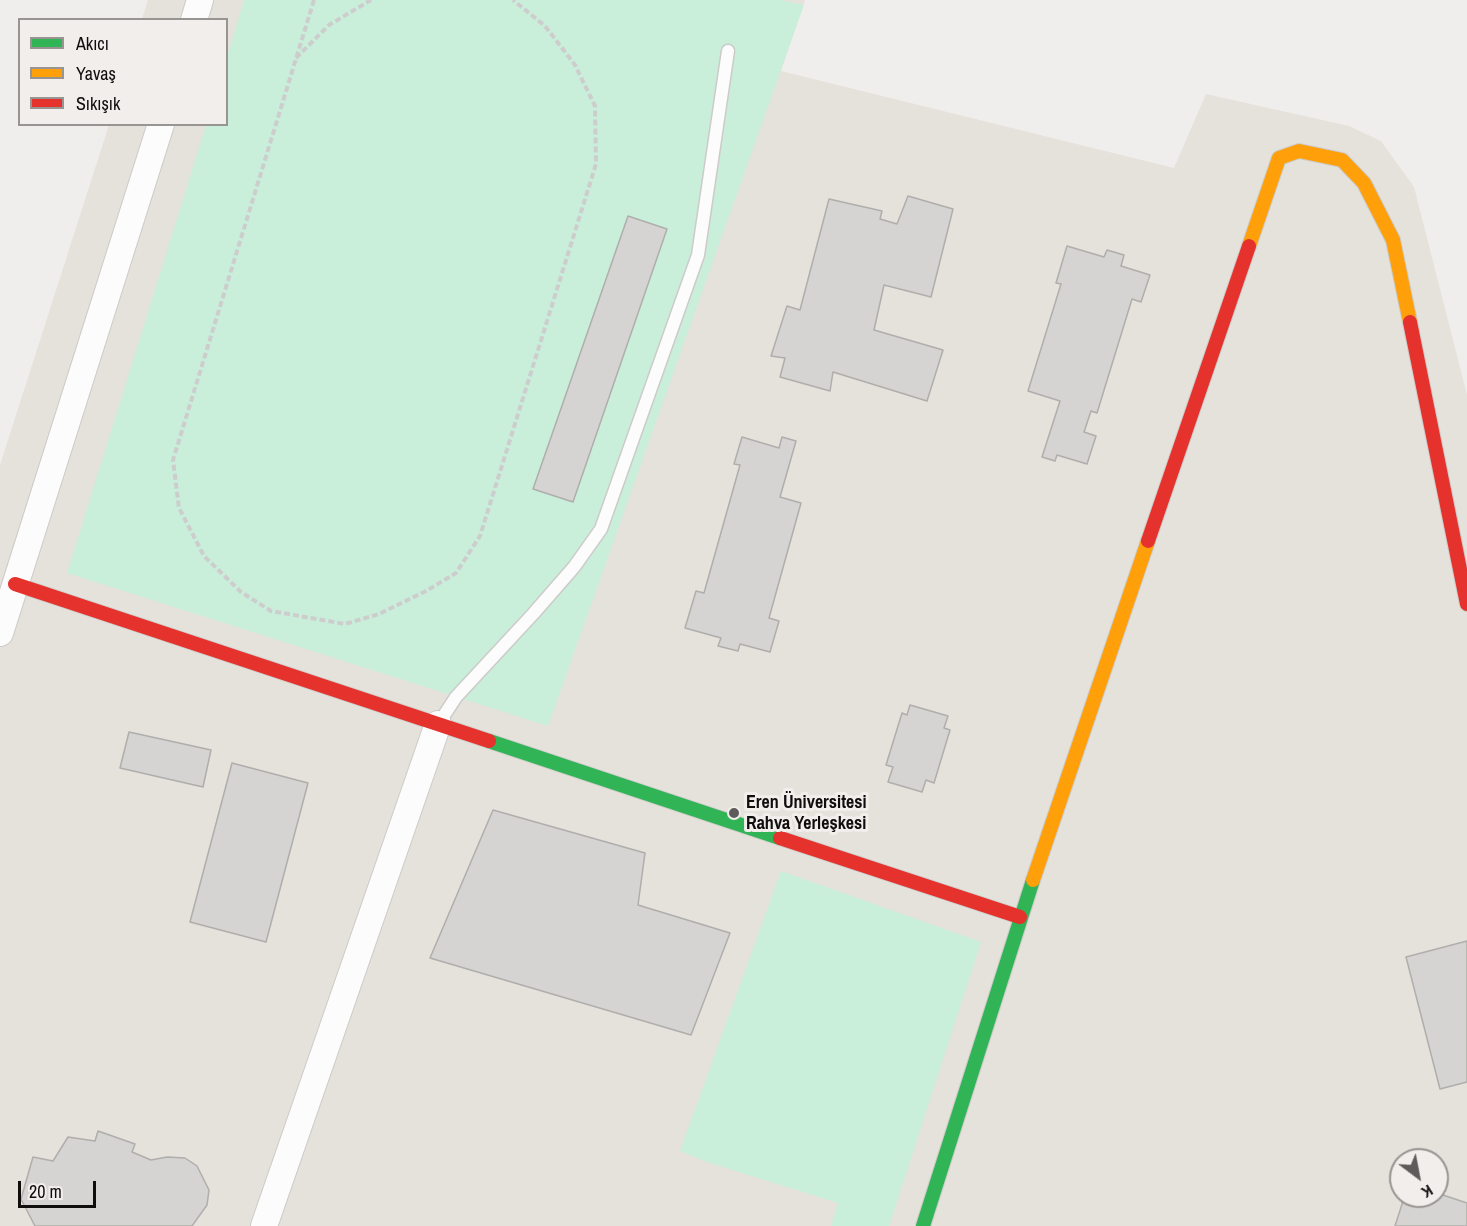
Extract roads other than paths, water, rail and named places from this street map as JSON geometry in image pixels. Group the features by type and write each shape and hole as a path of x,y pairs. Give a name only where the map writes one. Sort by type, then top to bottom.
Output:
{"street":[{"path":"195,18 200,0"},
{"path":"0,633 160,126"},
{"path":"923,1226 1020,917 1279,158 1299,151 1342,160 1364,183 1393,240 1467,604"},
{"path":"15,584 1020,917"},
{"path":"264,1226 438,724"}],"lane":[{"path":"438,724 456,697 574,567 601,529 698,255 728,51"}],"place":[{"name":"Eren Üniversitesi Rahva Yerleşkesi","path":"734,813"}]}
